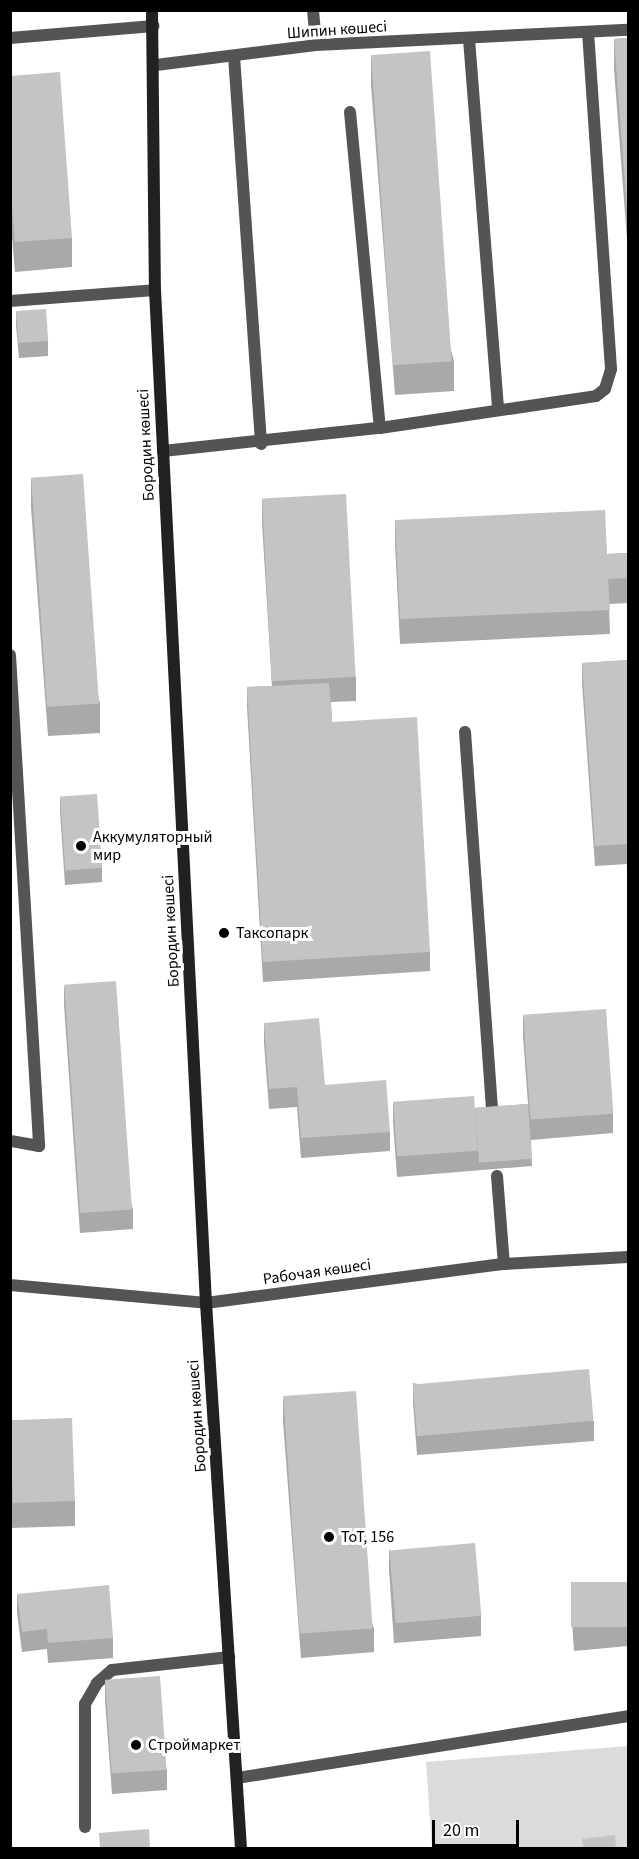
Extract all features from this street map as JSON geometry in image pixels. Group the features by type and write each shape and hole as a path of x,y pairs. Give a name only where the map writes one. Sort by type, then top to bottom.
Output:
{"street":[{"name":"Бородин көшесі","path":"152,10 156,64 155,290 206,1303 241,1848"},
{"path":"314,10 316,45"},
{"path":"10,38 153,26"},
{"name":"Шипин көшесі","path":"156,64 316,45 628,30"},
{"path":"163,451 261,444 596,396 610,378 588,33"},
{"path":"469,39 498,410"},
{"path":"234,56 261,444"},
{"path":"350,112 380,428"},
{"path":"10,301 155,290"},
{"path":"10,655 39,1146 10,1141"},
{"path":"465,732 492,1106"},
{"path":"496,1176 504,1264"},
{"name":"Рабочая көшесі","path":"10,1285 206,1303 504,1264 628,1257"},
{"path":"86,1827 85,1704 97,1683 112,1670 229,1657"},
{"path":"237,1778 628,1716"}],"shaded area":[{"path":"628,1746 628,1848 432,1848 426,1762"}],"building":[{"path":"628,38 628,223 614,39"},
{"path":"430,51 452,361 393,365 371,55"},
{"path":"60,72 72,238 15,242 10,185 10,76"},
{"path":"46,309 48,341 18,343 16,311"},
{"path":"83,474 99,703 47,707 31,478"},
{"path":"346,494 356,677 272,681 262,498"},
{"path":"605,510 607,554 628,553 628,578 608,579 610,610 400,619 395,520"},
{"path":"628,660 628,844 595,846 582,663"},
{"path":"329,683 332,722 417,717 430,952 263,962 247,687"},
{"name":"Аккумуляторный мир","path":"97,794 102,868 65,870 60,797"},
{"path":"116,981 132,1209 80,1213 64,985"},
{"path":"606,1009 613,1114 531,1120 523,1015"},
{"path":"319,1018 325,1085 386,1080 390,1132 301,1138 297,1087 269,1089 264,1023"},
{"path":"474,1096 478,1151 397,1157 393,1102"},
{"path":"528,1104 532,1159 479,1163 475,1108"},
{"path":"589,1369 594,1421 417,1436 413,1384"},
{"name":"ТоТ, 156","path":"356,1391 373,1628 300,1634 283,1396"},
{"path":"72,1418 75,1501 13,1503 10,1420"},
{"path":"475,1543 481,1616 396,1623 389,1550"},
{"path":"571,1582 628,1582 628,1627 571,1627"},
{"path":"109,1585 113,1638 48,1643 47,1629 22,1632 17,1594"},
{"name":"Строймаркет","path":"160,1676 167,1770 112,1774 105,1680"},
{"path":"149,1829 150,1848 100,1848 99,1833"},
{"path":"615,1835 616,1848 583,1848 582,1839"},
{"path":"513,1845 514,1848 483,1848"}],"place":[{"name":"Аккумуляторный мир","path":"81,846"},
{"name":"Таксопарк","path":"224,933"},
{"name":"ТоТ, 156","path":"329,1537"},
{"name":"Строймаркет","path":"136,1745"}]}
